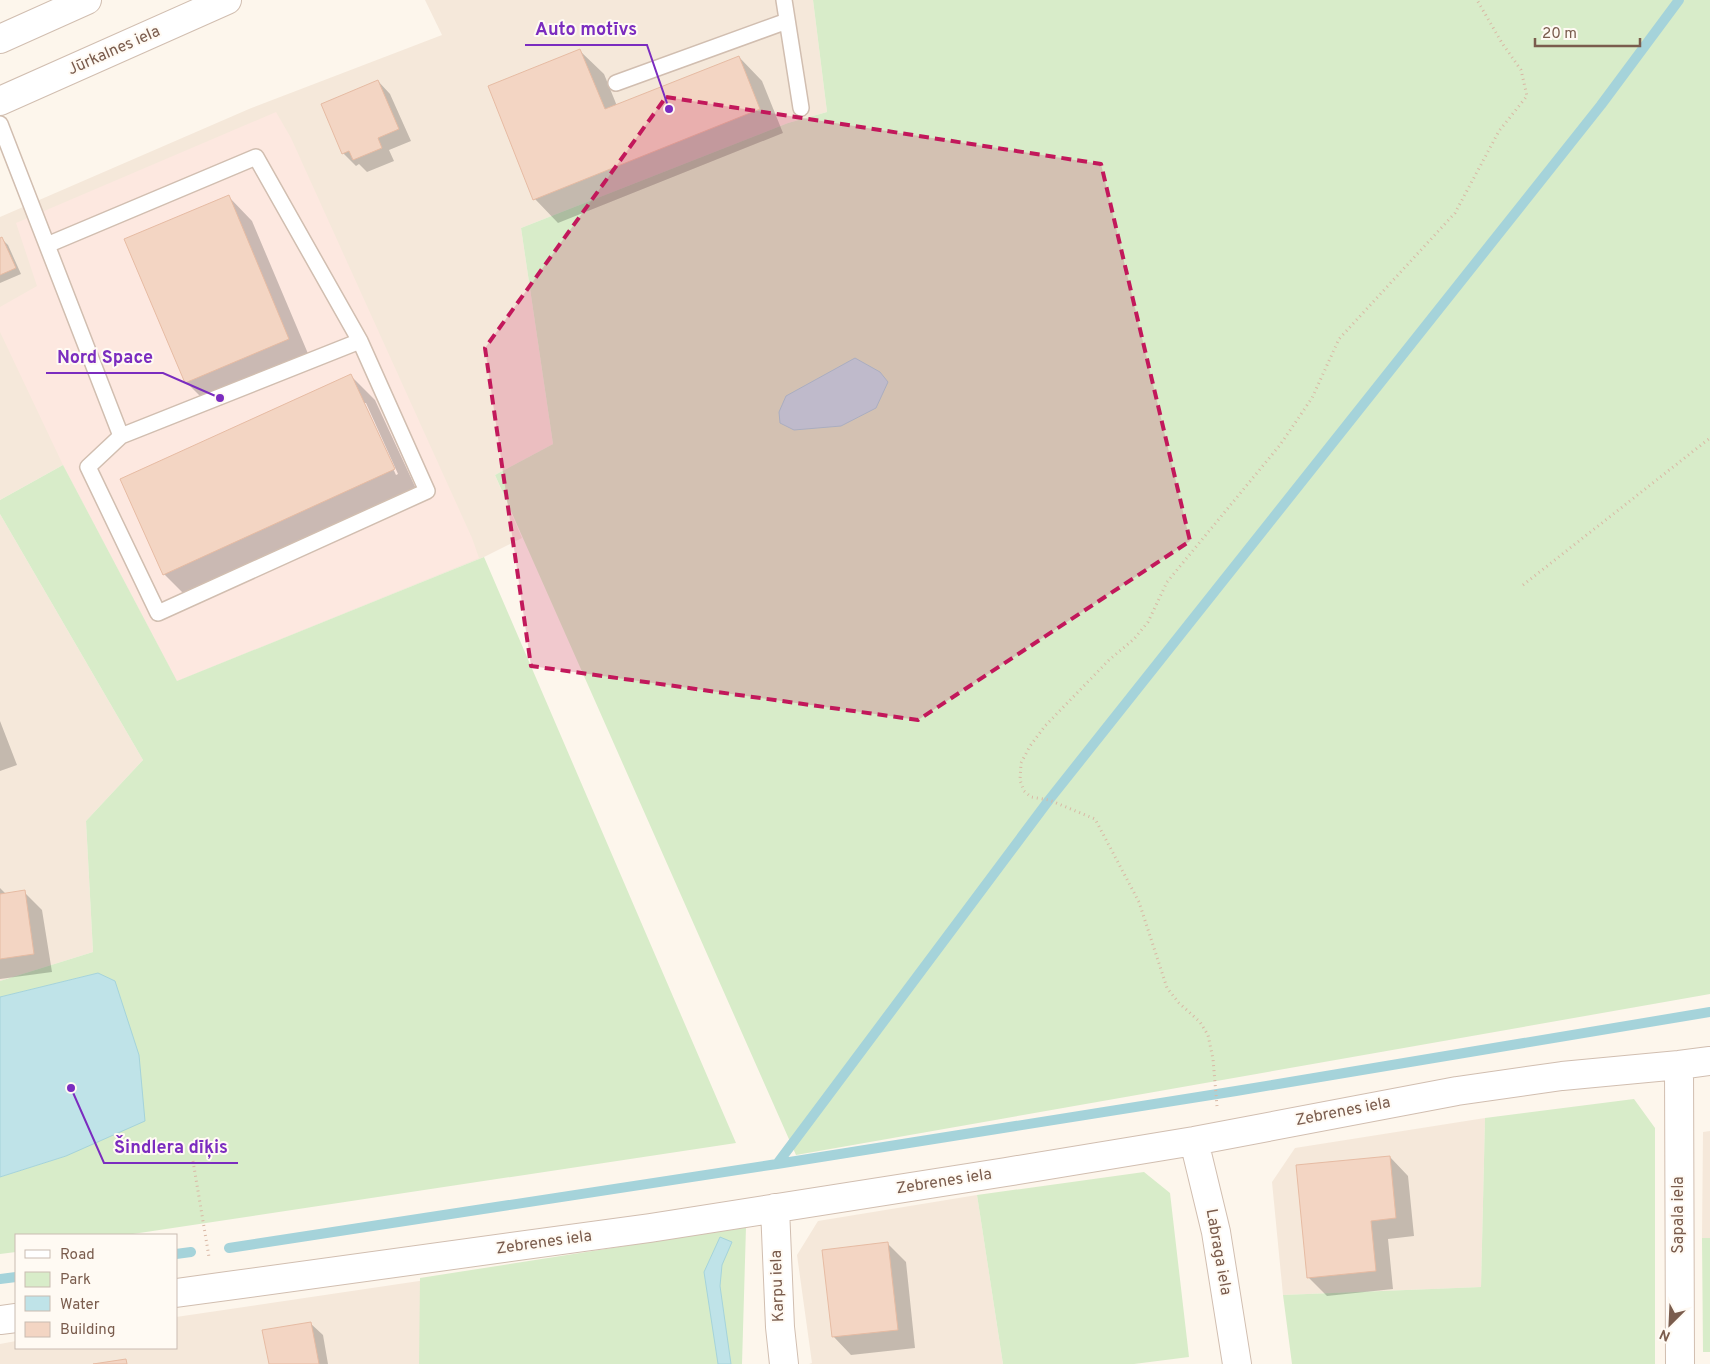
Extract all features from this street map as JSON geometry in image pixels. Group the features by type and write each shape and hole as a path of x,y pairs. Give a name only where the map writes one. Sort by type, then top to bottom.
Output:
{"street":[{"path":"0,39 87,0"},
{"name":"Jūrkalnes iela","path":"0,101 227,0"},
{"name":"Zebrenes iela","path":"178,1294 775,1208 1194,1141 1457,1091 1562,1076 1679,1066 1710,1061"},
{"name":"Sapala iela","path":"1679,1066 1680,1364"},
{"name":"Labraga iela","path":"1194,1141 1216,1232 1237,1364"},
{"name":"Karpu iela","path":"775,1208 780,1327 784,1364"},
{"path":"0,1320 15,1318"}],"lane":[{"path":"784,0 801,108"},
{"path":"616,83 787,21"},
{"path":"0,124 121,436"},
{"path":"47,245 256,157 360,341 427,491 158,613 88,467 121,436 360,341"}],"path":[{"path":"1217,1102 1214,1059 1208,1035 1200,1022 1179,1003 1167,988 1139,902 1095,819 1049,800 1031,796 1024,791 1020,780 1022,763 1030,746 1046,726 1109,660 1134,639 1148,622 1167,582 1280,445 1312,398 1339,340 1455,213 1499,131 1527,96 1521,70 1476,0"},
{"path":"1523,585 1710,438"},
{"path":"193,1161 214,1288"}],"highlighted area":[{"path":"666,97 1101,164 1190,541 918,720 531,666 485,348"}],"shaded area":[{"path":"425,0 813,0 827,112 788,123 521,228 553,444 495,475 522,538 484,557 177,681 63,465 0,500 0,217 249,109 442,35"},
{"path":"276,112 291,138 472,538 479,558 177,681 63,465 0,332 0,307 37,286 16,223"},
{"path":"0,514 143,760 86,821 93,952 0,981"},
{"path":"1485,1118 1481,1287 1283,1295 1272,1182 1295,1148"},
{"path":"1710,1131 1710,1238 1702,1238 1703,1132"},
{"path":"977,1195 1003,1364 809,1364 812,1363 797,1255 818,1221"},
{"path":"662,1245 708,1364 0,1364 0,1344 15,1341 15,1349 178,1349 178,1317"}],"green space":[{"path":"813,0 1710,0 1710,994 796,1155 495,475 553,444 521,228 788,123 827,112"},
{"path":"63,465 177,681 484,557 736,1143 133,1234 15,1234 15,1252 0,1254 0,1177 66,1156 98,973 0,997 0,981 93,952 86,821 143,760 0,514 0,500"},
{"path":"1634,1099 1655,1128 1655,1364 1292,1364 1283,1295 1481,1287 1485,1118"},
{"path":"1144,1172 1170,1193 1189,1357 1134,1364 1003,1364 977,1195"},
{"path":"746,1227 742,1364 419,1364 420,1278"},
{"path":"1702,1238 1710,1238 1710,1352 1703,1352"}],"water":[{"path":"855,358 880,372 888,382 876,408 841,426 794,430 780,423 779,412 786,396"},
{"path":"98,973 115,981 139,1055 145,1121 66,1156 0,1177 0,997"},
{"path":"720,1237 732,1242 722,1265 720,1286 731,1364 718,1364 704,1272"}],"building":[{"path":"580,49 605,109 739,56 760,109 533,200 488,86"},
{"path":"378,80 399,129 378,138 382,148 353,160 349,151 342,154 321,104"},
{"path":"229,195 289,339 185,383 124,239"},
{"path":"2,237 16,268 0,275 0,238"},
{"path":"351,374 395,469 163,575 120,479"},
{"path":"25,890 34,954 0,959 0,894"},
{"path":"1390,1156 1396,1218 1371,1221 1376,1271 1307,1278 1296,1165"},
{"path":"888,1242 898,1330 832,1337 822,1250"},
{"path":"311,1322 319,1364 269,1364 262,1330"},
{"path":"126,1359 127,1364 93,1364"}],"waterway":[{"path":"777,1164 1049,800 1601,105 1679,0"},
{"path":"229,1248 1236,1091 1710,1012"},
{"path":"178,1254 191,1252"},
{"path":"0,1279 15,1277"}],"place":[{"name":"Auto motīvs","path":"669,109"},
{"name":"Nord Space","path":"220,398"},
{"name":"Šindlera dīķis","path":"71,1088"}]}
